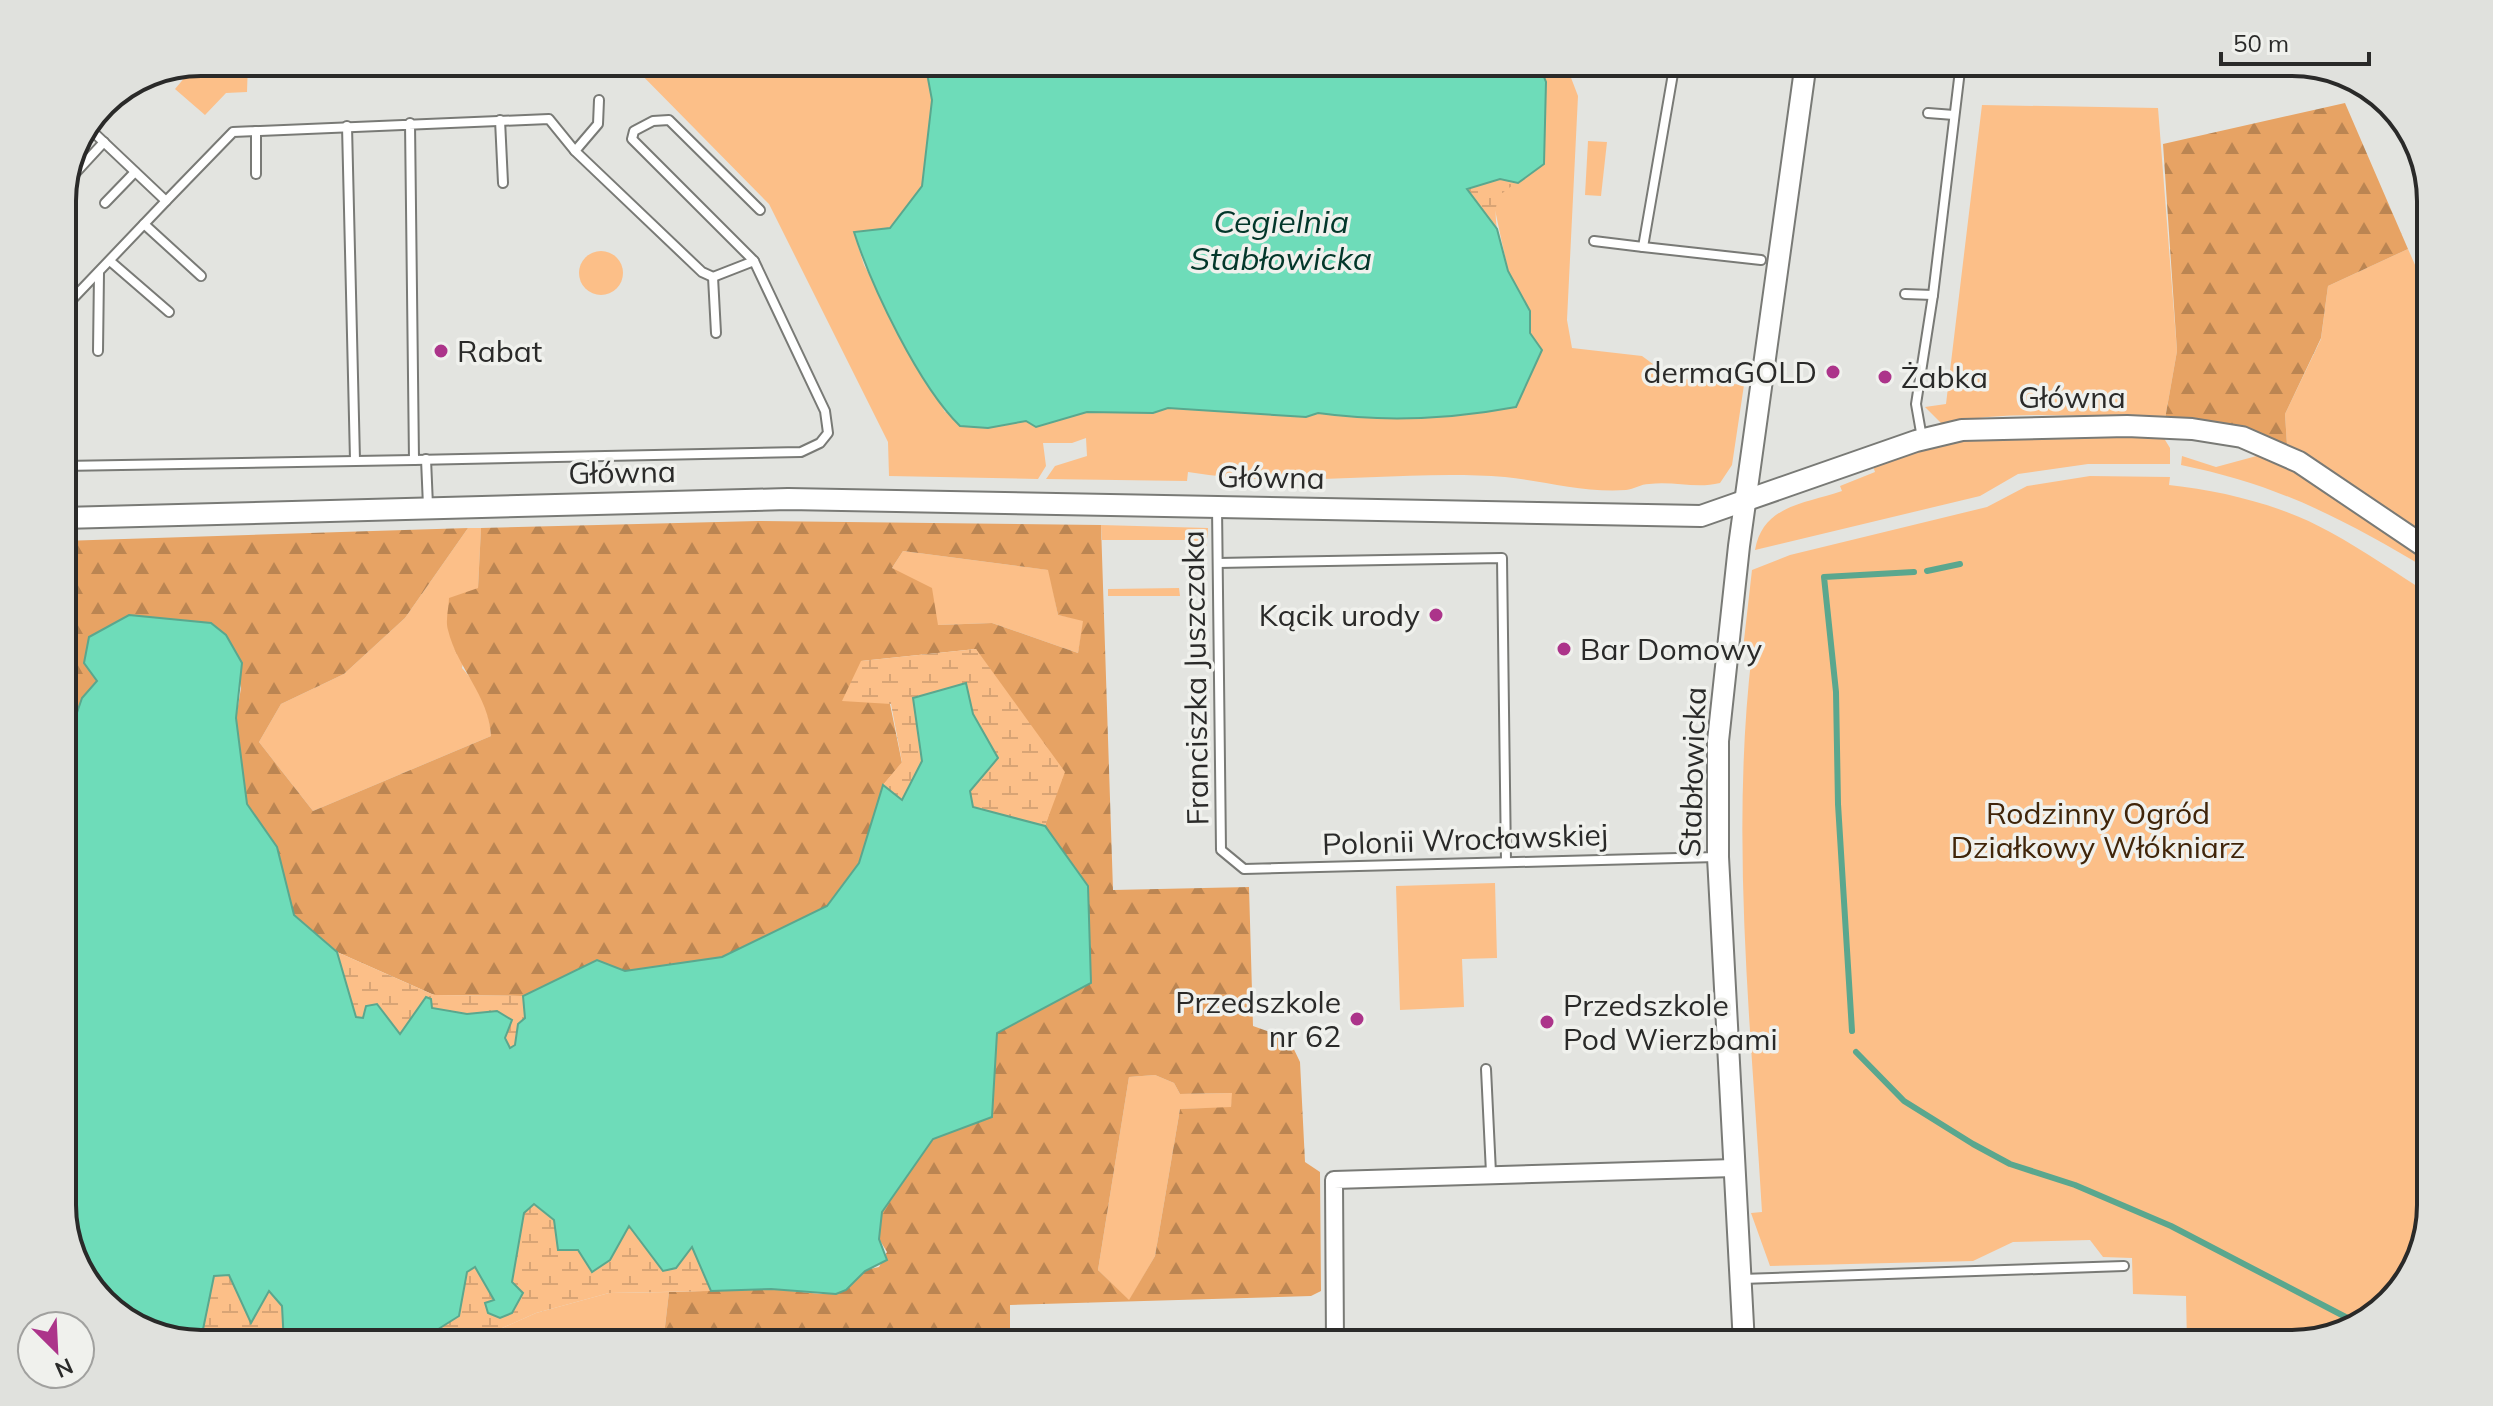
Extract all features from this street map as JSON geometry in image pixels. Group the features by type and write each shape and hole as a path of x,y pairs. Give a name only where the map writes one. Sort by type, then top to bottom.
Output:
{"street":[{"name":"Stabłowicka","path":"1743,1330 1718,857 1718,741 1737,564 1804,76"},
{"name":"Główna","path":"76,518 788,499 1695,517 1923,439 1962,430 2041,426 2192,429 2242,437 2299,462 2417,542"},
{"path":"1335,1330 1334,1180 1734,1168"}],"lane":[{"path":"1643,247 1673,76"},
{"path":"1923,439 1916,404 1933,295 1959,76"},
{"path":"575,151 598,124 599,100"},
{"path":"1928,113 1954,115"},
{"path":"76,296 233,132 347,126 549,119 575,151 702,272 713,277 754,261"},
{"path":"500,120 503,183"},
{"path":"76,466 811,449 828,433 828,421 754,261 632,139 634,131 653,121 669,120 760,210"},
{"path":"410,123 414,460"},
{"path":"347,126 355,460"},
{"path":"256,131 256,174"},
{"path":"96,135 166,201"},
{"path":"81,167 104,142"},
{"path":"105,203 135,172"},
{"path":"144,224 201,276"},
{"path":"1594,241 1761,260"},
{"path":"110,261 169,312"},
{"path":"98,351 99,272"},
{"path":"713,277 716,333"},
{"path":"1905,294 1933,295"},
{"path":"426,459 429,507"},
{"name":"Franciszka Juszczaka","path":"1217,506 1221,850"},
{"path":"1218,563 1502,558 1506,862"},
{"name":"Polonii Wrocławskiej","path":"1221,850 1244,869 1718,857"},
{"path":"1486,1069 1491,1173"},
{"path":"1741,1279 2124,1266"}],"green space":[{"path":"248,76 247,92 226,93 205,115 175,89 185,77"},
{"path":"643,76 928,76 932,100 922,186 890,228 854,233 864,265 945,412 1026,421 1036,427 1087,412 1153,413 1168,408 1306,417 1318,413 1392,418 1442,417 1516,407 1541,350 1530,333 1530,311 1508,271 1494,205 1502,191 1544,164 1544,76 1570,76 1578,96 1567,320 1572,348 1642,356 1672,378 1744,385 1732,465 1720,483 1659,483 1626,490 1465,475 1267,479 1188,472 1187,481 1046,479 1055,466 1087,456 1086,438 1072,443 1043,443 1046,466 1038,479 889,476 888,442 769,204"},
{"path":"2345,103 2408,249 2328,286 2321,338 2285,414 2287,445 2261,435 2165,419 2177,351 2163,144"},
{"path":"1982,105 2158,108 2177,351 2165,419 2025,415 1942,424 1925,407 1946,404"},
{"path":"1588,141 1607,142 1601,196 1585,195"},
{"path":"1500,179 1518,183 1500,196 1496,213 1497,229 1466,189"},
{"path":"2408,249 2417,269 2417,531 2287,445 2285,414 2321,339 2328,286"},
{"path":"601,251 617,257 623,273 617,289 601,295 585,289 579,273 585,257"},
{"path":"2162,435 2170,448 2170,464 2088,464 2018,474 1980,496 1755,550 1759,535 1767,524 1787,508 1842,491 1840,486 1875,472 1873,466 1921,447 1958,438"},
{"path":"2264,454 2288,464 2417,550 2417,563 2311,506 2250,483 2181,465 2182,456 2216,467"},
{"name":"Rodzinny Ogród Działkowy Włókniarz","path":"2090,476 2170,477 2169,485 2231,495 2312,522 2417,586 2416,1221 2407,1253 2391,1281 2368,1304 2324,1326 2292,1330 2187,1330 2186,1296 2133,1294 2132,1258 2103,1257 2090,1240 2013,1242 1973,1261 1770,1266 1751,1213 1762,1212 1748,1002 1743,862 1746,722 1752,652 1743,649 1752,570 1790,555 1987,507 2027,486"},
{"path":"758,521 1101,525 1113,890 1249,887 1253,1026 1289,1039 1300,1062 1305,1162 1320,1172 1321,1291 1311,1296 1010,1305 1010,1330 665,1330 669,1292 771,1289 821,1294 846,1290 865,1270 879,1267 887,1252 879,1239 882,1212 933,1139 992,1117 997,1033 1090,983 1088,886 1045,826 1050,810 976,649 861,661 890,704 902,763 883,785 859,863 827,906 722,957 625,971 597,960 523,996 434,995 337,952 294,915 277,847 247,804 236,718 241,688 238,675 98,681 82,698 76,716 76,541 468,528 405,618 344,674 281,704 259,742 313,811 491,736 485,707 452,644 447,622 449,598 478,588 481,528","holes":["903,551 1048,570 1058,615 1083,621 1078,653 992,623 938,625 932,588 892,568","1155,1075 1174,1083 1180,1094 1232,1093 1231,1107 1180,1109 1155,1256 1129,1300 1098,1270 1129,1077"]},
{"path":"1101,525 1208,528 1206,550 1192,553 1192,540 1102,540"},
{"path":"468,528 481,528 478,588 462,668 482,700 491,736 313,811 259,742 281,704 344,674 405,618"},
{"path":"903,551 1049,570 1058,615 1084,620 1078,653 992,623 938,625 892,568"},
{"path":"1179,588 1180,596 1108,596 1108,589"},
{"path":"976,649 1065,772 1045,826 973,808 970,791 998,758 973,714 966,683 913,698 922,761 902,800 883,785 902,762 891,704 842,701 861,661"},
{"path":"1495,883 1497,958 1462,959 1464,1007 1400,1010 1396,886"},
{"path":"337,952 434,995 523,996 525,1018 518,1025 515,1045 510,1049 497,1011 467,1014 432,1008 431,999 400,1034 356,1017"},
{"path":"1155,1075 1174,1083 1180,1094 1233,1093 1231,1108 1180,1109 1155,1256 1129,1301 1098,1270 1129,1077"},
{"path":"534,1204 554,1220 578,1250 610,1260 629,1226 676,1268 692,1246 711,1291 609,1293 536,1313 498,1330 437,1330 459,1316 467,1272 475,1267 495,1300 488,1313 512,1282 524,1212"},
{"path":"214,1275 230,1275 251,1322 269,1290 283,1306 284,1330 203,1330"},
{"path":"669,1292 665,1330 498,1330 536,1313 609,1293"}],"water":[{"name":"Cegielnia Stabłowicka","path":"928,76 1544,76 1544,164 1518,183 1500,179 1467,189 1497,229 1508,271 1530,311 1530,333 1542,350 1516,407 1442,417 1392,418 1318,413 1306,417 1168,408 1153,413 1087,412 1036,427 1026,421 988,428 960,426 929,387 898,335 854,232 890,228 922,186 932,100"},
{"path":"129,615 211,623 226,635 242,663 236,718 247,804 277,847 294,915 337,952 356,1017 363,1018 366,1006 377,1004 400,1034 426,997 431,999 432,1008 467,1014 497,1011 512,1020 505,1038 510,1048 515,1045 518,1024 525,1018 523,996 597,960 625,971 722,957 827,906 859,863 883,785 902,800 922,761 913,698 966,683 973,714 998,758 970,791 973,807 1045,826 1088,886 1091,983 997,1033 992,1117 933,1139 882,1212 879,1239 887,1260 865,1271 846,1290 836,1294 771,1289 711,1291 692,1247 676,1268 663,1271 629,1226 610,1260 592,1272 578,1250 558,1250 554,1220 534,1204 524,1213 512,1282 523,1293 512,1313 500,1318 488,1313 485,1303 494,1300 475,1267 467,1272 459,1316 437,1330 283,1330 282,1306 269,1291 251,1323 229,1275 214,1276 203,1330 169,1326 125,1304 102,1281 86,1253 76,1213 76,716 82,698 97,681 84,663 89,637"}],"waterway":[{"path":"1927,571 1960,564"},
{"path":"1852,1031 1838,804 1836,692 1824,577 1914,572"},
{"path":"1856,1052 1904,1101 1973,1144 2010,1164 2075,1185 2171,1226 2346,1317"}],"place":[{"name":"Rabat","path":"441,351"},
{"name":"dermaGOLD","path":"1833,372"},
{"name":"Żabka","path":"1885,377"},
{"name":"Kącik urody","path":"1436,615"},
{"name":"Bar Domowy","path":"1564,649"},
{"name":"Przedszkole nr 62","path":"1357,1019"},
{"name":"Przedszkole Pod Wierzbami","path":"1547,1022"}]}
